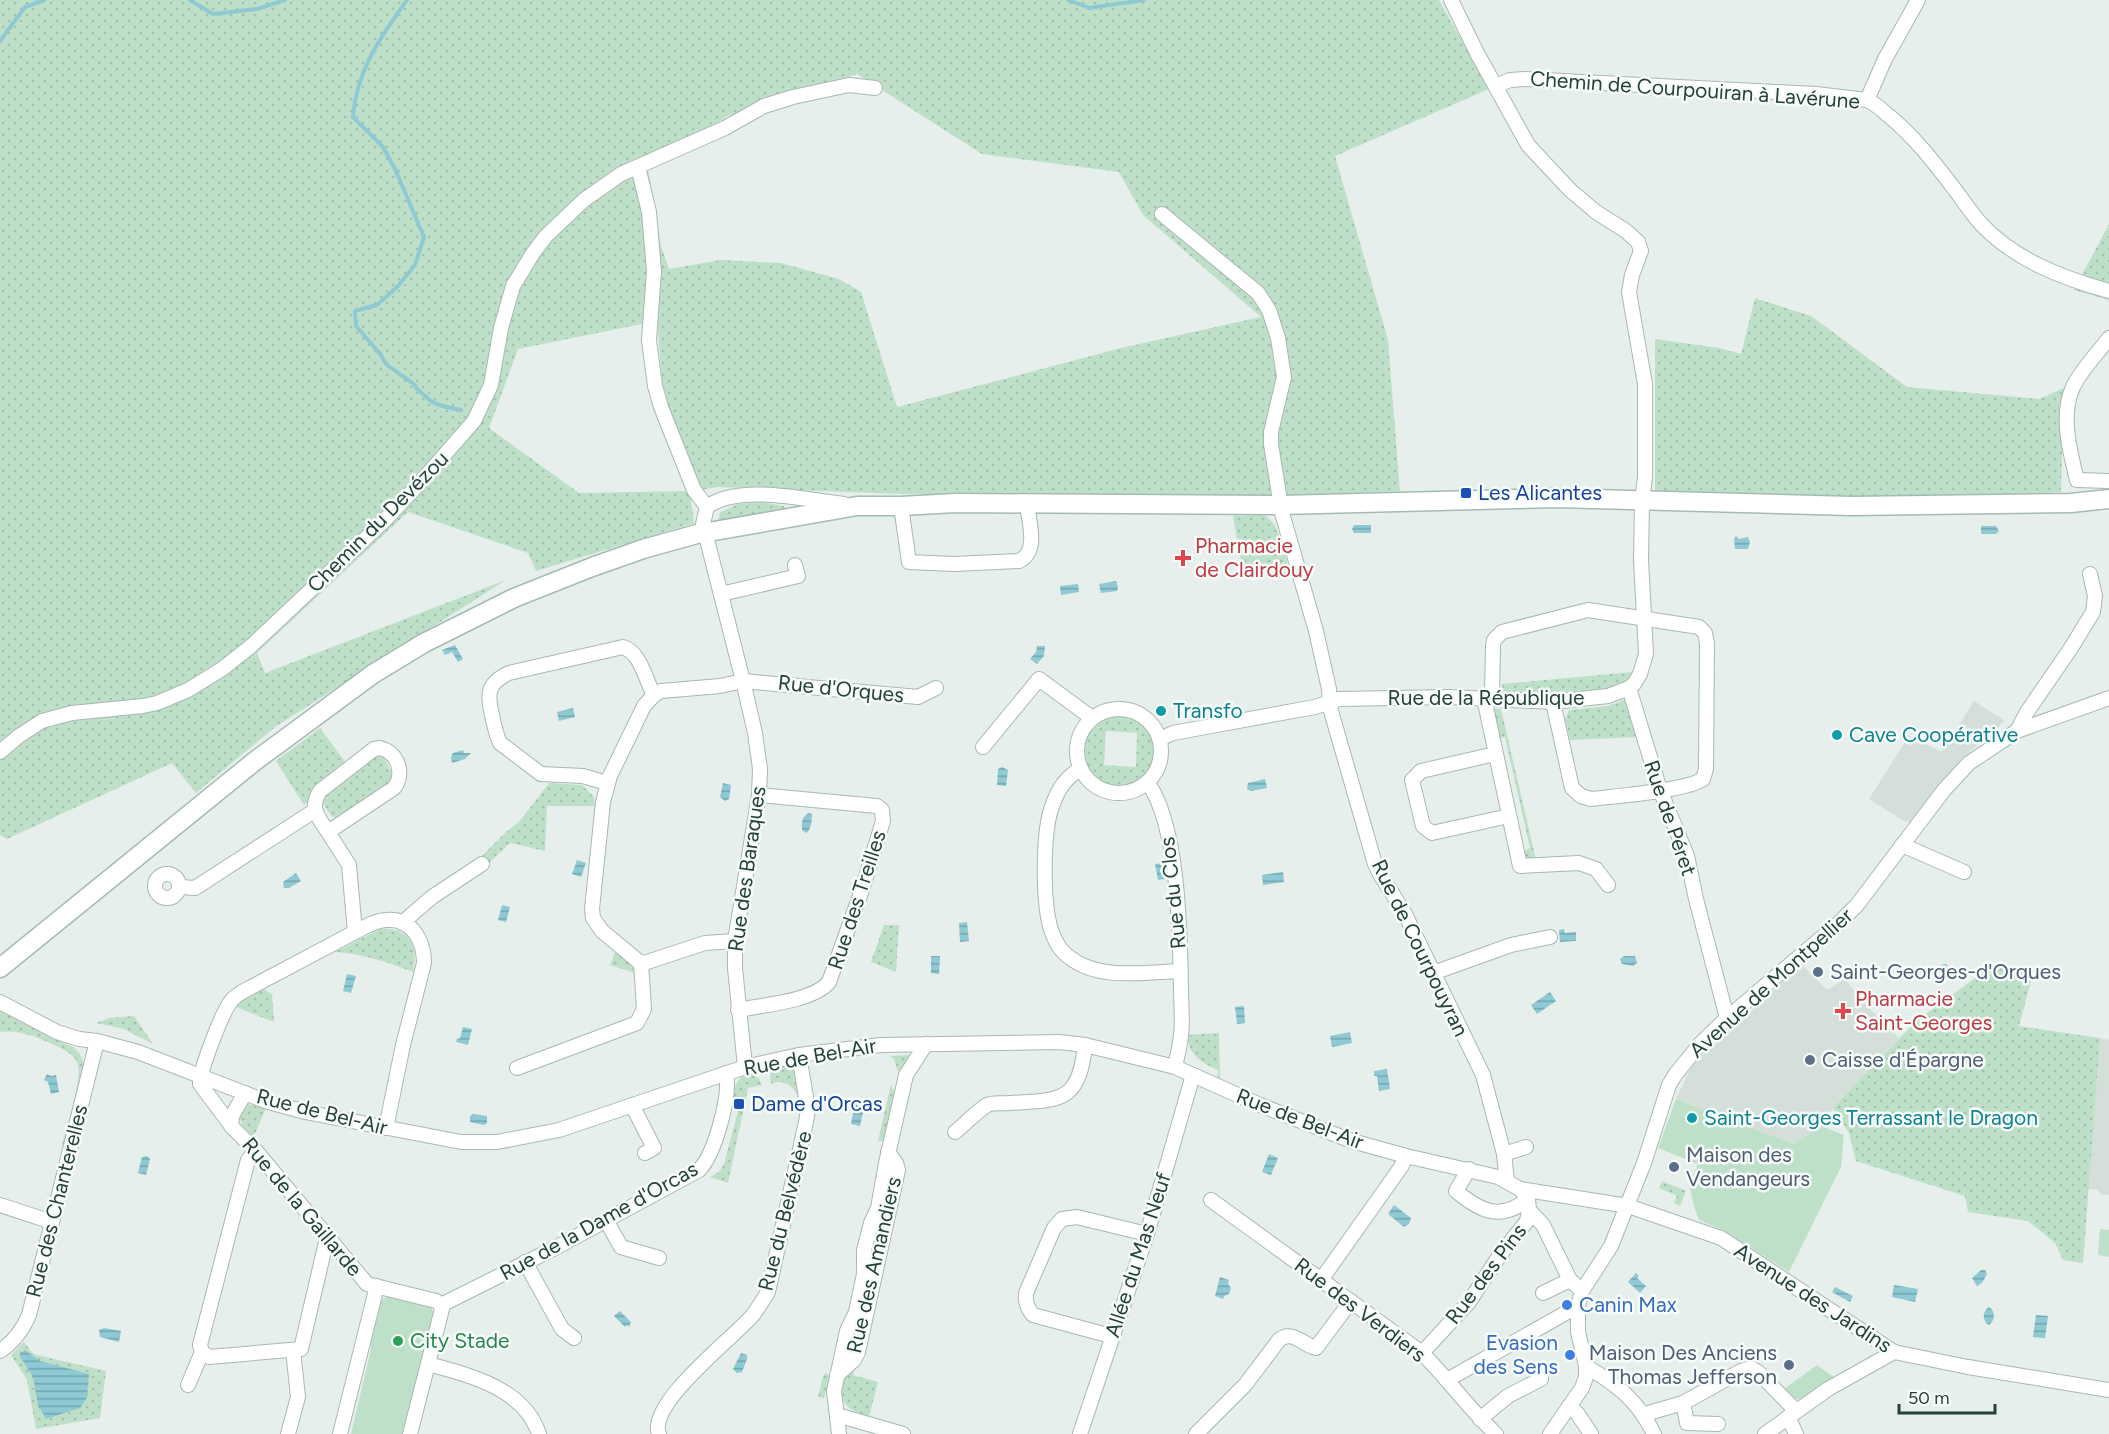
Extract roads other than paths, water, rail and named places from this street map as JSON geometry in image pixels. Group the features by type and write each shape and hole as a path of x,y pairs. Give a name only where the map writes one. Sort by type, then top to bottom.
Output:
{"street":[{"path":"1451,0 1528,145 1585,203 1638,242 1641,251 1632,275 1629,292 1645,384 1645,477 1642,501 1641,560 1646,654 1644,664 1634,684 1629,688"},
{"path":"1867,100 1885,59 1918,0"},
{"name":"Chemin de Courpouiran à Lavérune","path":"1496,86 1510,80 1525,79 1816,94 1867,100 1898,123 1920,146 1981,224 2000,242 2059,276 2109,291"},
{"name":"Chemin du Devézou","path":"0,752 42,721 72,713 143,706 157,703 188,690 222,669 250,647 384,521 474,421 491,385 513,286 533,253 560,221 584,200 621,174 725,128 764,106 849,85 875,88"},
{"path":"638,167 649,212 654,271 649,340 655,386 694,490 707,507 716,500 751,494 857,506 956,503 1281,505 1556,498 1851,506 2071,503 2109,499"},
{"name":"Rue de Courpouyran","path":"1162,214 1258,293 1269,310 1278,338 1284,377 1271,432 1271,444 1286,533 1316,631 1325,669 1330,711 1381,876 1404,912 1483,1075 1504,1154 1507,1181"},
{"path":"2109,338 2080,376 2070,393 2067,408 2068,432 2077,480 2109,481"},
{"path":"901,506 909,562 963,564 1024,559 1031,549 1027,505"},
{"path":"0,968 255,760 373,674 424,643 546,584 643,549 705,532 857,506"},
{"name":"Rue des Baraques","path":"707,507 703,524 743,681 758,752 759,795 735,941 738,1010 745,1067"},
{"path":"2017,731 2093,612 2095,596 2090,574"},
{"path":"721,594 798,576"},
{"path":"1553,702 1572,788 1586,799 1693,784 1703,779 1706,774 1707,643 1705,633 1699,627 1588,610 1502,632 1494,640 1488,697 1495,754 1520,866 1579,863 1596,869 1608,885"},
{"path":"607,783 583,776 541,774 500,743 488,700 494,683 501,676 509,673 623,647 634,653 654,694 644,706 607,783 592,899 593,918 602,931 641,963 649,963 705,943 735,941"},
{"path":"983,747 1039,679 1092,718"},
{"name":"Rue d'Orques","path":"654,694 743,681 918,697 936,688"},
{"name":"Rue de la République","path":"1160,739 1173,734 1315,707 1339,699 1488,697 1553,702 1608,696 1629,688"},
{"name":"Rue de Péret","path":"1629,688 1660,790 1687,856 1698,909 1727,1018"},
{"name":"Avenue de Montpellier","path":"1586,1366 1578,1332 1578,1306 1582,1291 1611,1246 1628,1206 1669,1085 1681,1066 1727,1018 1840,922 1857,904 1944,790 1962,770 1986,750 2017,731 2109,698"},
{"path":"1122,709 1146,718 1160,739 1162,751 1156,773 1148,783 1131,792 1109,792 1097,788 1081,769 1077,749 1079,738 1092,718 1111,710 1122,709"},
{"path":"328,832 394,788 400,778 400,773 392,755 385,749 374,749 320,791 315,801 315,811 328,832 349,865 355,932"},
{"path":"1495,754 1421,771 1412,780 1423,826 1432,833 1509,816"},
{"name":"Rue du Clos","path":"1081,769 1068,777 1053,802 1046,836 1047,906 1052,934 1068,957 1093,969 1121,973 1181,971"},
{"name":"Rue du Clos","path":"1148,783 1159,802 1176,882 1181,971 1181,1034 1175,1067"},
{"name":"Rue des Treilles","path":"738,1010 806,997 823,990 829,982 862,890 883,821 882,810 877,806 759,795"},
{"path":"179,887 195,888 315,811"},
{"path":"1902,845 1964,872"},
{"path":"402,923 432,897 482,864"},
{"path":"200,1076 226,1008 232,999 372,924 388,920 402,923 414,930 421,940 424,963 403,1045 386,1128"},
{"path":"1433,973 1511,945 1550,937"},
{"path":"517,1068 637,1023 644,1009 641,963"},
{"name":"Rue de Bel-Air","path":"0,1002 57,1032 138,1052 245,1093 305,1112 451,1141 497,1142 559,1130 745,1067 799,1055 853,1047 926,1044 1059,1042 1085,1045 1175,1067 1260,1105 1352,1141 1406,1156 1469,1169 1507,1181 1526,1199 1628,1206"},
{"name":"Rue des Chanterelles","path":"0,1351 13,1342 23,1329 29,1315 97,1041"},
{"name":"Rue des Amandiers","path":"839,1434 834,1391 847,1331 856,1311 864,1274 864,1250 871,1223 878,1208 906,1075 926,1044"},
{"path":"955,1132 988,1104 1053,1101 1066,1094 1072,1088 1080,1071 1085,1045"},
{"name":"Rue du Belvédère","path":"659,1434 657,1424 669,1400 753,1315 768,1292 807,1122 808,1109 799,1055"},
{"name":"Rue de la Dame d'Orcas","path":"441,1305 606,1220 692,1174 705,1164 711,1151 728,1090 726,1073"},
{"name":"Allée du Mas Neuf","path":"1080,1434 1147,1234 1193,1075"},
{"name":"Rue de la Gaillarde","path":"200,1076 200,1084 231,1126 256,1151 367,1284 436,1301 441,1305"},
{"path":"231,1126 232,1116 245,1093"},
{"path":"632,1105 654,1148 645,1154"},
{"path":"1504,1154 1526,1147"},
{"path":"256,1151 248,1160 200,1345 202,1352 209,1357 301,1349 327,1238"},
{"path":"1321,1280 1401,1167 1406,1156"},
{"path":"1469,1169 1456,1191 1482,1209 1494,1213 1516,1209 1526,1199 1543,1225 1570,1280 1582,1291"},
{"name":"Rue des Pins","path":"1422,1353 1469,1302 1500,1255 1521,1231 1527,1221 1526,1199"},
{"name":"Rue des Verdiers","path":"1211,1200 1422,1353 1496,1434"},
{"path":"0,1205 52,1222"},
{"name":"Avenue des Jardins","path":"1628,1206 1721,1238 1894,1352 1968,1367 2109,1390"},
{"path":"1111,1336 1033,1315 1027,1306 1026,1293 1054,1228 1062,1219 1077,1217 1147,1234"},
{"path":"606,1220 621,1247 659,1258"},
{"path":"525,1262 562,1329 574,1338"},
{"path":"1543,1293 1570,1280"},
{"path":"340,1434 376,1286"},
{"path":"1196,1434 1245,1385 1279,1340 1290,1335 1317,1348 1351,1301"},
{"path":"413,1433 442,1309 441,1305"},
{"path":"1447,1380 1578,1306"},
{"path":"288,1434 298,1397 294,1350"},
{"path":"188,1385 202,1352"},
{"path":"1765,1434 1828,1389 1894,1352"},
{"path":"428,1364 475,1376 495,1386 529,1413 539,1434"},
{"path":"1550,1434 1582,1388 1586,1377 1586,1366"},
{"path":"1586,1366 1615,1385 1643,1412 1654,1434"},
{"path":"1643,1412 1683,1403 1741,1371 1751,1368 1758,1372 1792,1414 1796,1434"},
{"path":"1480,1419 1508,1396 1541,1379"},
{"path":"1683,1403 1686,1424 1718,1424"},
{"path":"1569,1406 1577,1413 1591,1434"},
{"path":"837,1415 903,1434"}],"water":[{"path":"1354,525 1371,525 1371,533 1354,533 1352,529"},
{"path":"1981,526 1996,526 1999,531 1996,534 1981,534"},
{"path":"1736,536 1739,539 1748,537 1750,542 1748,549 1735,549"},
{"path":"1116,581 1117,591 1101,593 1099,584"},
{"path":"1078,584 1079,592 1061,595 1060,586"},
{"path":"455,645 463,659 458,662 452,652 445,655 442,650"},
{"path":"1037,646 1045,646 1044,656 1037,664 1030,659 1036,652"},
{"path":"573,708 575,717 559,721 557,712"},
{"path":"463,750 464,753 471,753 465,759 452,763 453,753"},
{"path":"1002,767 1008,770 1006,786 997,785 998,769"},
{"path":"1265,779 1267,788 1251,791 1247,789 1248,783"},
{"path":"723,783 731,785 729,799 725,801 720,797"},
{"path":"809,813 812,814 811,822 806,833 802,830 802,822"},
{"path":"577,860 586,863 581,877 572,874"},
{"path":"1164,863 1166,879 1158,880 1155,864"},
{"path":"1283,872 1284,882 1263,885 1262,875"},
{"path":"296,873 301,881 289,888 284,888 283,882"},
{"path":"502,905 510,907 506,922 498,920"},
{"path":"967,922 969,941 960,942 959,923"},
{"path":"1564,929 1565,933 1576,932 1576,941 1560,942 1559,930"},
{"path":"931,956 940,956 939,974 931,973"},
{"path":"1624,956 1635,956 1637,963 1633,966 1622,964 1620,959"},
{"path":"1946,964 1950,970 1958,972 1957,980 1948,979 1940,972 1941,965"},
{"path":"347,974 356,976 351,993 343,991"},
{"path":"1550,992 1556,1001 1537,1014 1531,1005"},
{"path":"1244,1006 1245,1023 1237,1024 1235,1007"},
{"path":"463,1027 472,1029 468,1045 456,1042 460,1038"},
{"path":"1350,1032 1352,1043 1332,1047 1330,1036"},
{"path":"1387,1069 1390,1089 1379,1091 1374,1071"},
{"path":"47,1074 56,1075 59,1092 51,1094 48,1082 44,1080"},
{"path":"855,1104 864,1108 860,1126 851,1124"},
{"path":"473,1114 487,1116 487,1123 484,1125 470,1122 470,1116"},
{"path":"1269,1154 1278,1158 1271,1175 1262,1172"},
{"path":"147,1156 150,1159 146,1175 138,1173 142,1157"},
{"path":"1394,1205 1411,1218 1409,1224 1404,1227 1388,1214"},
{"path":"1981,1270 1985,1270 1987,1274 1982,1283 1977,1286 1972,1278"},
{"path":"1636,1273 1639,1276 1637,1278 1646,1286 1640,1293 1628,1282"},
{"path":"1220,1277 1229,1280 1228,1284 1231,1288 1229,1294 1223,1299 1215,1296"},
{"path":"1894,1285 1918,1289 1915,1302 1892,1297"},
{"path":"1835,1287 1853,1296 1850,1302 1832,1292"},
{"path":"1989,1307 1994,1316 1989,1325 1984,1316"},
{"path":"620,1311 631,1322 629,1327 627,1325 625,1327 614,1316"},
{"path":"2036,1315 2048,1316 2045,1338 2033,1337"},
{"path":"104,1328 121,1331 119,1342 100,1337 99,1330"},
{"path":"25,1350 40,1361 89,1374 87,1398 80,1408 46,1419 38,1405 33,1377 19,1355"},
{"path":"741,1353 747,1355 747,1359 742,1372 737,1373 733,1369"}],"waterway":[{"path":"0,41 25,7 44,0"},
{"path":"190,0 213,14 257,9 285,0"},
{"path":"407,0 371,55 359,84 353,117 383,147 424,237 415,265 398,286 377,305 355,311 356,326 386,364 415,385 431,401 461,410"},
{"path":"1068,0 1089,8 1144,0"}],"place":[{"name":"Les Alicantes","path":"1466,493"},
{"name":"Pharmacie de Clairdouy","path":"1183,558"},
{"name":"Transfo","path":"1161,711"},
{"name":"Cave Coopérative","path":"1837,735"},
{"name":"Saint-Georges-d'Orques","path":"1818,972"},
{"name":"Pharmacie Saint-Georges","path":"1843,1011"},
{"name":"Caisse d'Épargne","path":"1810,1060"},
{"name":"Dame d'Orcas","path":"739,1104"},
{"name":"Saint-Georges Terrassant le Dragon","path":"1692,1118"},
{"name":"Maison des Vendangeurs","path":"1674,1167"},
{"name":"Canin Max","path":"1567,1305"},
{"name":"City Stade","path":"398,1341"},
{"name":"Evasion des Sens","path":"1570,1355"},
{"name":"Maison Des Anciens Thomas Jefferson","path":"1789,1365"}]}
